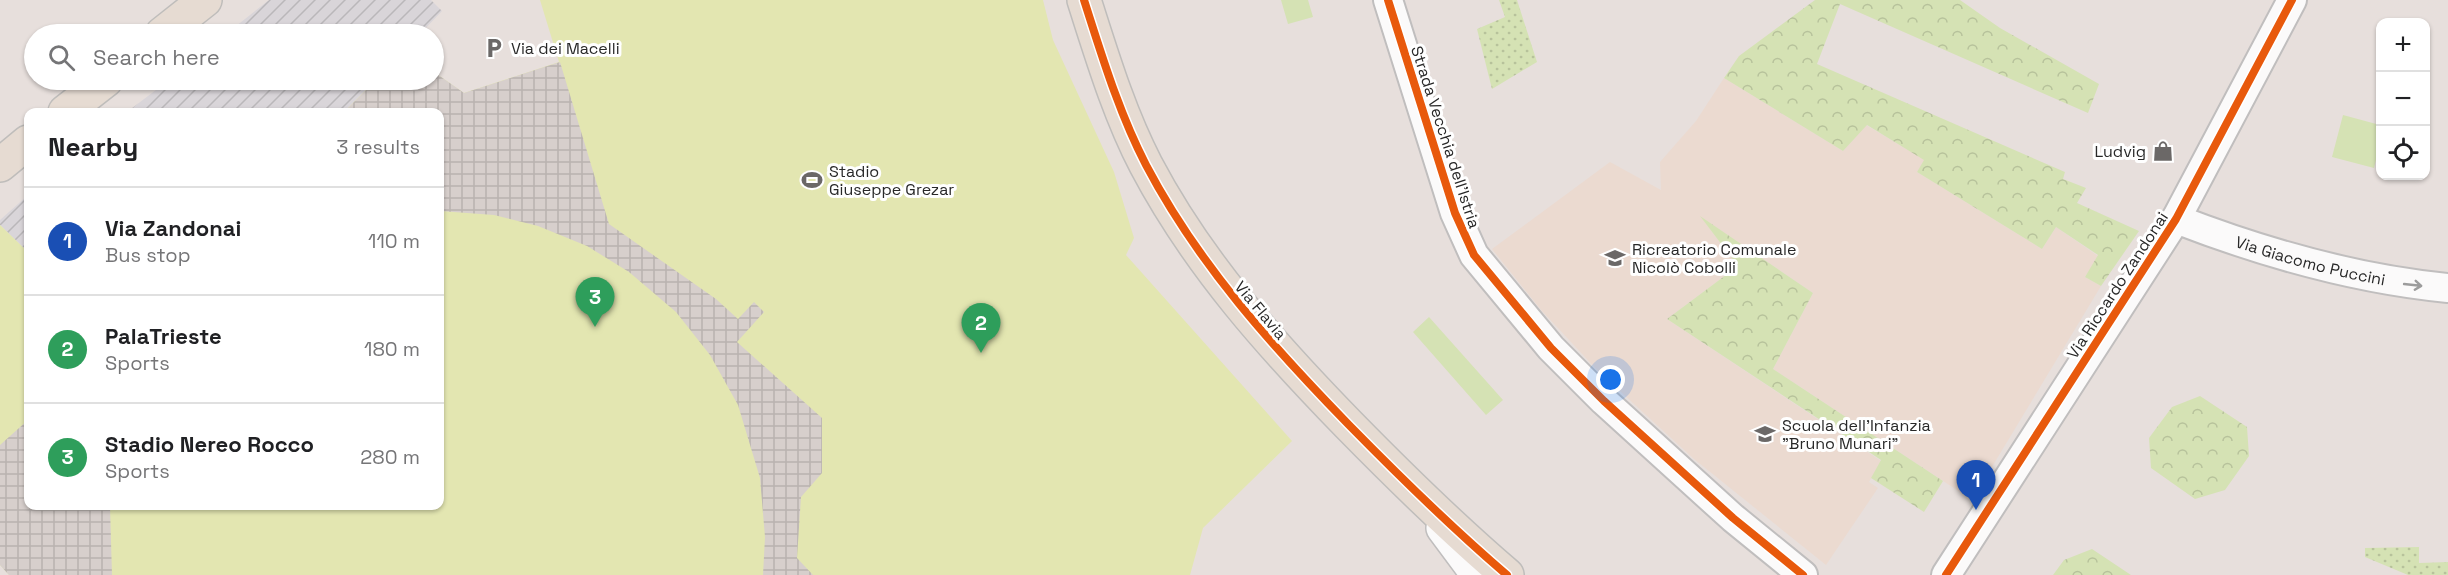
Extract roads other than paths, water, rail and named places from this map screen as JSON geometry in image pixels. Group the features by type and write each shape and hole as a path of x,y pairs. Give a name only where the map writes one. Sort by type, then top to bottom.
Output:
{"main road":[{"path":"175,24 205,0"},
{"name":"Via Flavia","path":"1084,0 1111,85 1146,164 1178,220 1221,283 1284,358 1420,497 1507,575"},
{"path":"70,108 93,90"},
{"path":"0,165 24,145"}],"street":[{"name":"Strada Vecchia dell'Istria","path":"1388,0 1455,213 1474,255 1551,348 1604,401 1732,518 1803,575"},
{"name":"Via Riccardo Zandonai","path":"1946,575 2176,219 2292,0"},
{"name":"Via Giacomo Puccini","path":"2176,219 2238,243 2303,262 2403,284 2448,288"},
{"path":"1420,497 1472,572"}],"place":[{"name":"Via dei Macelli","path":"494,48"},
{"name":"Ludvig","path":"2163,151"},
{"name":"Stadio Giuseppe Grezar","path":"812,180"},
{"name":"Ricreatorio Comunale Nicolò Cobolli","path":"1615,258"},
{"name":"Stadio Nereo Rocco","path":"595,327"},
{"name":"PalaTrieste","path":"981,353"},
{"name":"Scuola dell'Infanzia \"Bruno Munari\"","path":"1765,434"},
{"name":"Via Zandonai","path":"1976,510"}]}
